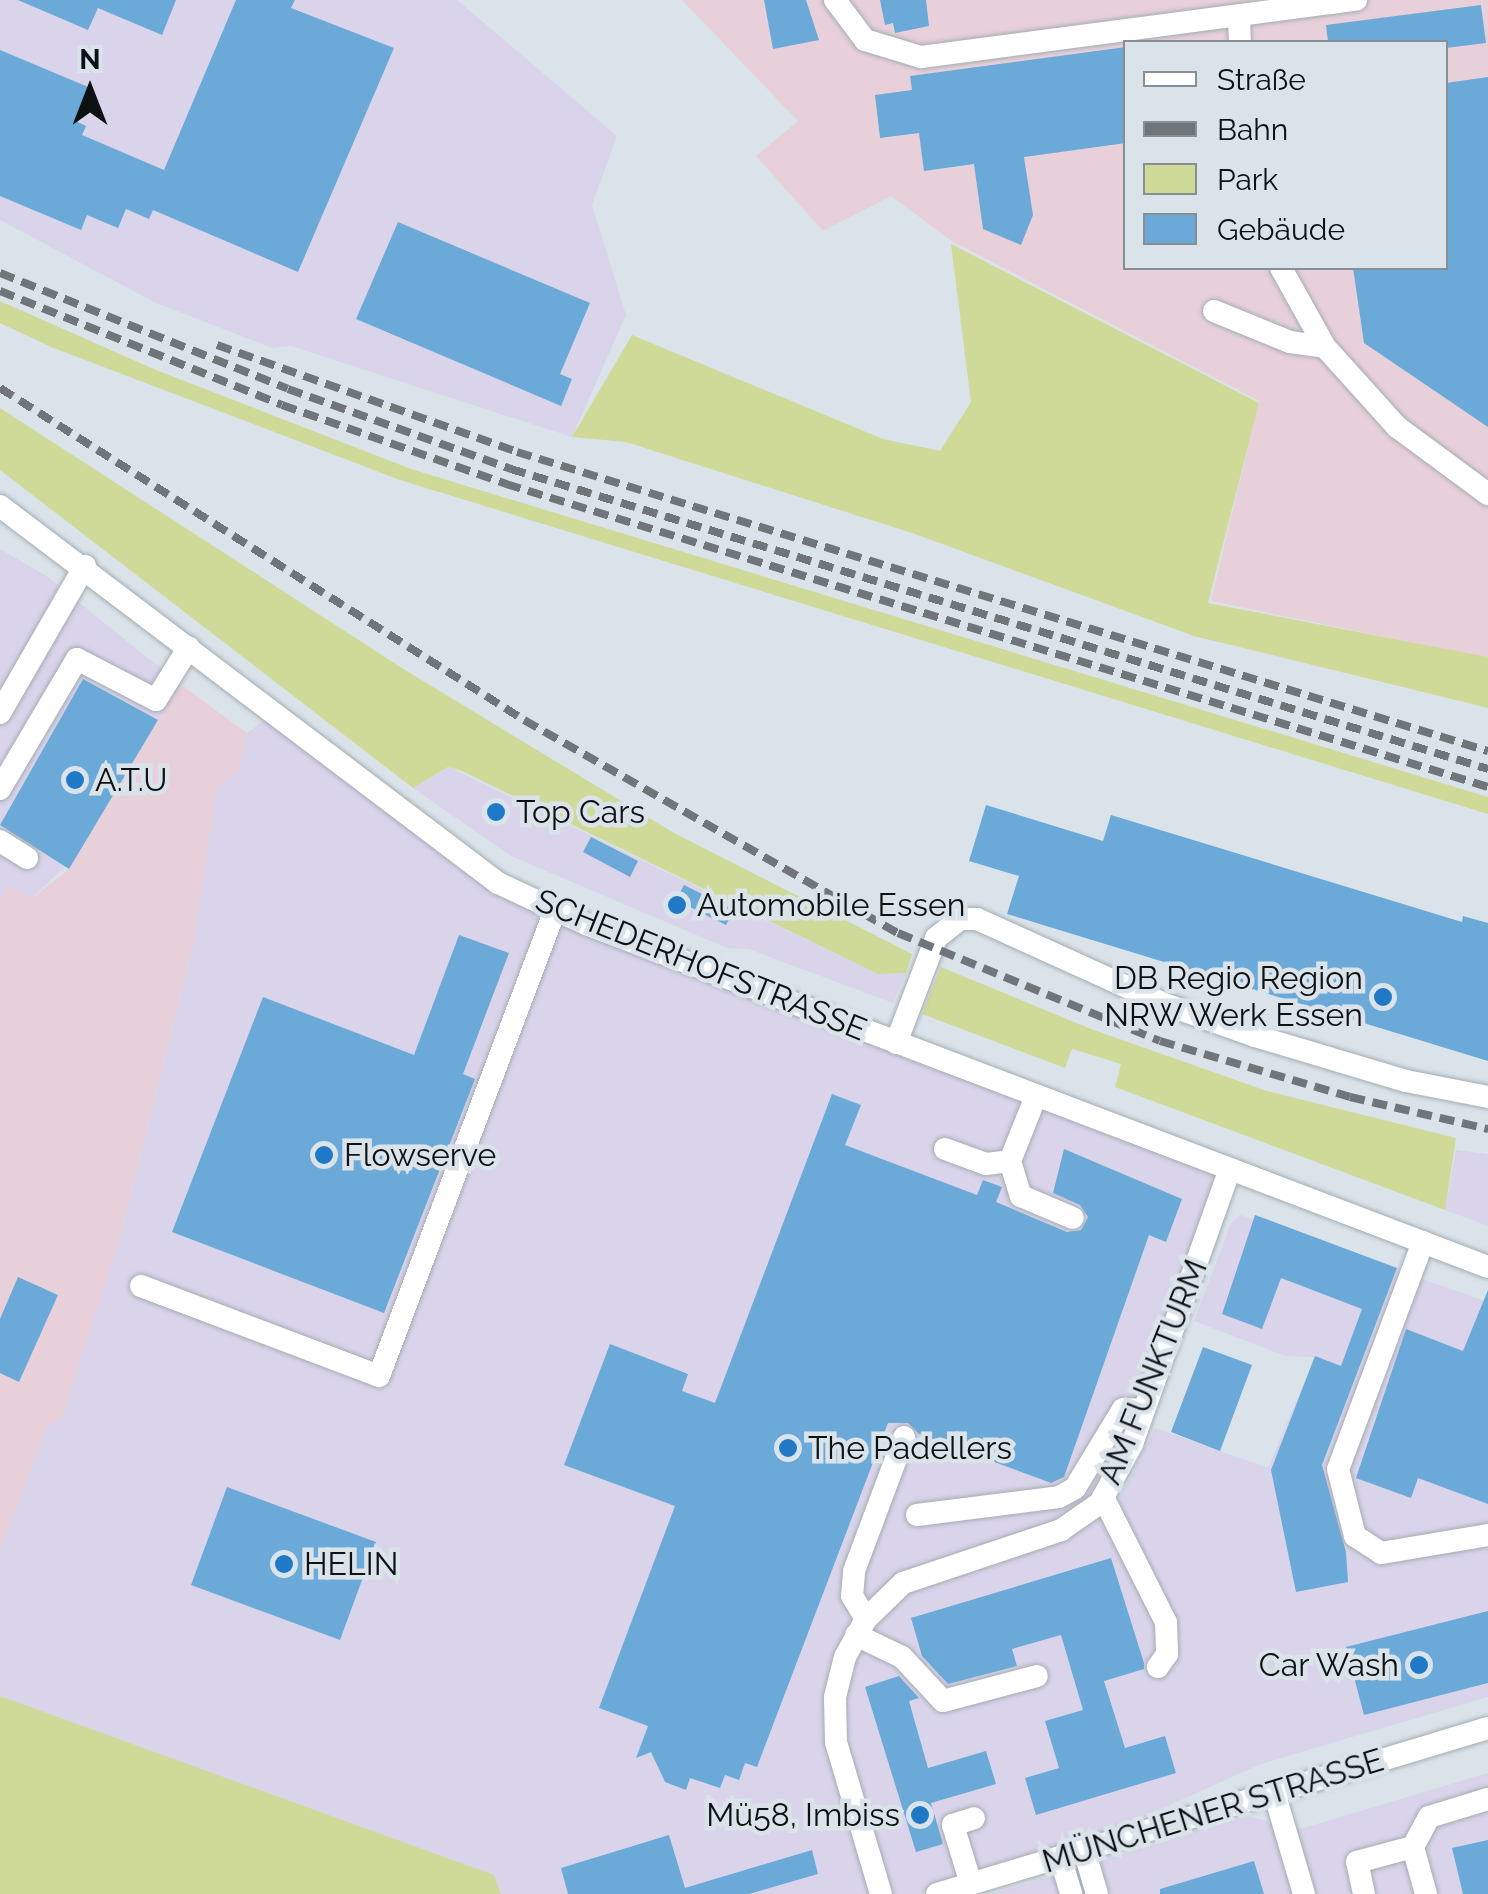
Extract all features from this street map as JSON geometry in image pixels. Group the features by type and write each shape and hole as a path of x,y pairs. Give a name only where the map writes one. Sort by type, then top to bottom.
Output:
{"street":[{"path":"834,0 865,40 920,57 1356,0"},
{"path":"1239,17 1240,40"},
{"path":"1283,270 1325,347 1398,427 1488,494"},
{"path":"1214,312 1290,342 1325,347"},
{"name":"SCHEDERHOFSTRASSE","path":"0,506 85,566 498,883 896,1043 1488,1266"},
{"path":"0,713 85,566"},
{"path":"0,790 77,658 156,700 189,648"},
{"path":"0,841 26,858"},
{"path":"141,1286 378,1376 555,909"},
{"path":"896,1043 936,938 960,919 978,919 1162,1003 1255,1036 1406,1081 1488,1097"},
{"path":"1036,1096 1010,1161 1020,1196 1073,1218"},
{"path":"946,1148 986,1164 1010,1161"},
{"name":"AM FUNKTURM","path":"881,1894 836,1742 834,1697 861,1627 903,1583 1061,1530 1103,1497 1144,1410 1230,1169"},
{"path":"1424,1242 1338,1469 1355,1536 1381,1553 1488,1536"},
{"path":"917,1514 1059,1497 1075,1488 1122,1408 1144,1410"},
{"path":"904,1437 854,1571 852,1596 861,1627 902,1656 942,1701 1037,1676"},
{"path":"1103,1497 1166,1622 1167,1654 1158,1667"},
{"name":"MÜNCHENER STRASSE","path":"937,1894 1488,1728"},
{"path":"1274,1792 1304,1894"},
{"path":"1426,1894 1413,1848 1430,1817 1488,1799"},
{"path":"971,1884 953,1825 974,1818"},
{"path":"1364,1894 1357,1862 1413,1848"},
{"path":"1084,1850 1097,1894"},
{"path":"1060,1858 1071,1894"}],"shaded area":[{"path":"0,0 457,0 617,136 592,205 626,315 572,437 291,346 272,348 154,302 0,220"},
{"path":"682,0 1488,0 1488,658 1211,601 1259,401 950,240 891,196 823,231 756,156 798,121"},
{"path":"0,549 45,575 180,684 90,843 31,899 0,899"},
{"path":"180,684 247,733 239,771 217,788 194,940 116,1252 62,1416 46,1429 0,1551 0,899 7,886 31,899 69,869"},
{"path":"266,719 493,891 542,916 1219,1177 1115,1471 1115,1508 1155,1428 1268,1468 1315,1357 1285,1356 1194,1321 1231,1223 1241,1215 1488,1302 1488,1697 1261,1764 1079,1846 920,1894 0,1894 67,1722 0,1696 0,1551 46,1429 62,1416 116,1252 194,940 217,788 239,771 247,733","holes":["1116,1519 1177,1621 1173,1670"]},
{"path":"449,767 878,974 906,973 893,1003 749,949 727,948 511,856 413,788"},
{"path":"1456,1150 1488,1154 1488,1226 1445,1210"},
{"path":"1488,1773 1488,1894 992,1894 1247,1816 1300,1829"}],"green space":[{"path":"951,244 1259,403 1208,603 1488,657 1488,708 1194,636 915,534 626,442 572,437 632,335 883,439 940,451 971,402"},
{"path":"0,301 156,370 411,469 1488,797 1488,814 400,480 51,347 0,323"},
{"path":"0,408 405,670 674,833 912,954 906,973 878,974 462,771 448,767 413,788 0,470"},
{"path":"941,967 1091,1029 1267,1091 1456,1138 1445,1210 1115,1087 1121,1064 1072,1049 1065,1068 922,1014"},
{"path":"0,1696 494,1875 501,1894 0,1894"}],"building":[{"path":"18,0 176,0 162,35 98,8 88,30"},
{"path":"236,0 295,0 291,8 394,48 298,272 153,210 149,219 126,209 118,228 87,215 81,230 0,196 0,50 93,89 78,122 86,126 82,135 164,170"},
{"path":"764,0 806,0 819,40 773,49"},
{"path":"880,0 926,0 929,26 895,33 893,23 885,25"},
{"path":"1481,5 1486,43 1448,48 1448,40 1328,40 1326,25"},
{"path":"1123,47 1123,143 1024,157 1033,215 1021,245 983,229 974,164 924,171 919,133 880,138 875,95 912,90 910,76"},
{"path":"1488,77 1488,427 1364,343 1353,270 1448,270 1448,83"},
{"path":"398,222 590,303 560,374 572,379 561,406 356,319"},
{"name":"A.T.U","path":"83,679 158,720 69,869 0,825"},
{"name":"DB Regio Region NRW Werk Essen","path":"986,805 1103,841 1111,815 1462,922 1463,916 1488,923 1488,1061 1007,914 1019,876 969,861"},
{"path":"591,837 638,861 630,877 583,852"},
{"path":"684,885 734,910 726,925 676,900"},
{"name":"Flowserve","path":"459,935 509,953 463,1074 475,1079 384,1313 172,1232 263,997 414,1055"},
{"path":"832,1094 861,1105 845,1145 977,1195 983,1180 1002,1187 996,1202 1067,1232 1081,1230 1088,1217 1080,1205 1053,1193 1064,1149 1182,1199 1166,1242 1149,1235 1064,1477 1051,1483 919,1434 908,1423 888,1423 757,1767 745,1763 739,1780 725,1775 720,1788 690,1778 686,1790 665,1782 651,1752 636,1758 648,1726 599,1708 675,1506 564,1465 610,1344 688,1374 682,1391 715,1403"},
{"path":"1255,1215 1397,1268 1322,1465 1346,1552 1348,1582 1296,1592 1271,1470 1315,1356 1341,1366 1362,1309 1281,1278 1262,1329 1222,1314"},
{"path":"18,1277 58,1295 19,1382 0,1373 0,1319"},
{"path":"1488,1290 1488,1504 1418,1478 1411,1498 1356,1478 1406,1329 1463,1351"},
{"path":"1203,1347 1252,1365 1220,1451 1171,1432"},
{"name":"HELIN","path":"227,1487 376,1542 340,1640 191,1585"},
{"path":"1111,1558 1144,1669 1104,1681 1125,1748 1165,1736 1176,1773 1036,1815 1025,1778 1059,1768 1045,1721 1083,1710 1061,1635 1012,1649 1017,1666 948,1684 922,1656 911,1618"},
{"name":"Car Wash","path":"1488,1611 1488,1683 1364,1715 1346,1647"},
{"path":"899,1676 919,1698 909,1701 928,1768 986,1751 996,1784 931,1803 943,1844 916,1852 865,1687"},
{"path":"669,1835 685,1888 812,1850 818,1874 749,1894 568,1894 561,1868"},
{"path":"1488,1840 1488,1894 1463,1894 1452,1848"},
{"path":"1254,1861 1264,1894 1160,1894 1160,1889"}],"railway":[{"path":"0,273 288,389 511,469 1488,769"},
{"path":"0,291 282,405 506,484 1488,787"},
{"path":"217,345 517,452 1488,751"},
{"path":"0,388 524,720 898,933 1160,1041 1350,1097 1488,1129"}],"place":[{"name":"A.T.U","path":"75,780"},
{"name":"Top Cars","path":"496,812"},
{"name":"Automobile Essen","path":"677,905"},
{"name":"DB Regio Region NRW Werk Essen","path":"1383,997"},
{"name":"Flowserve","path":"324,1155"},
{"name":"The Padellers","path":"788,1448"},
{"name":"HELIN","path":"284,1564"},
{"name":"Car Wash","path":"1419,1665"},
{"name":"Mü58, Imbiss","path":"920,1815"}]}
